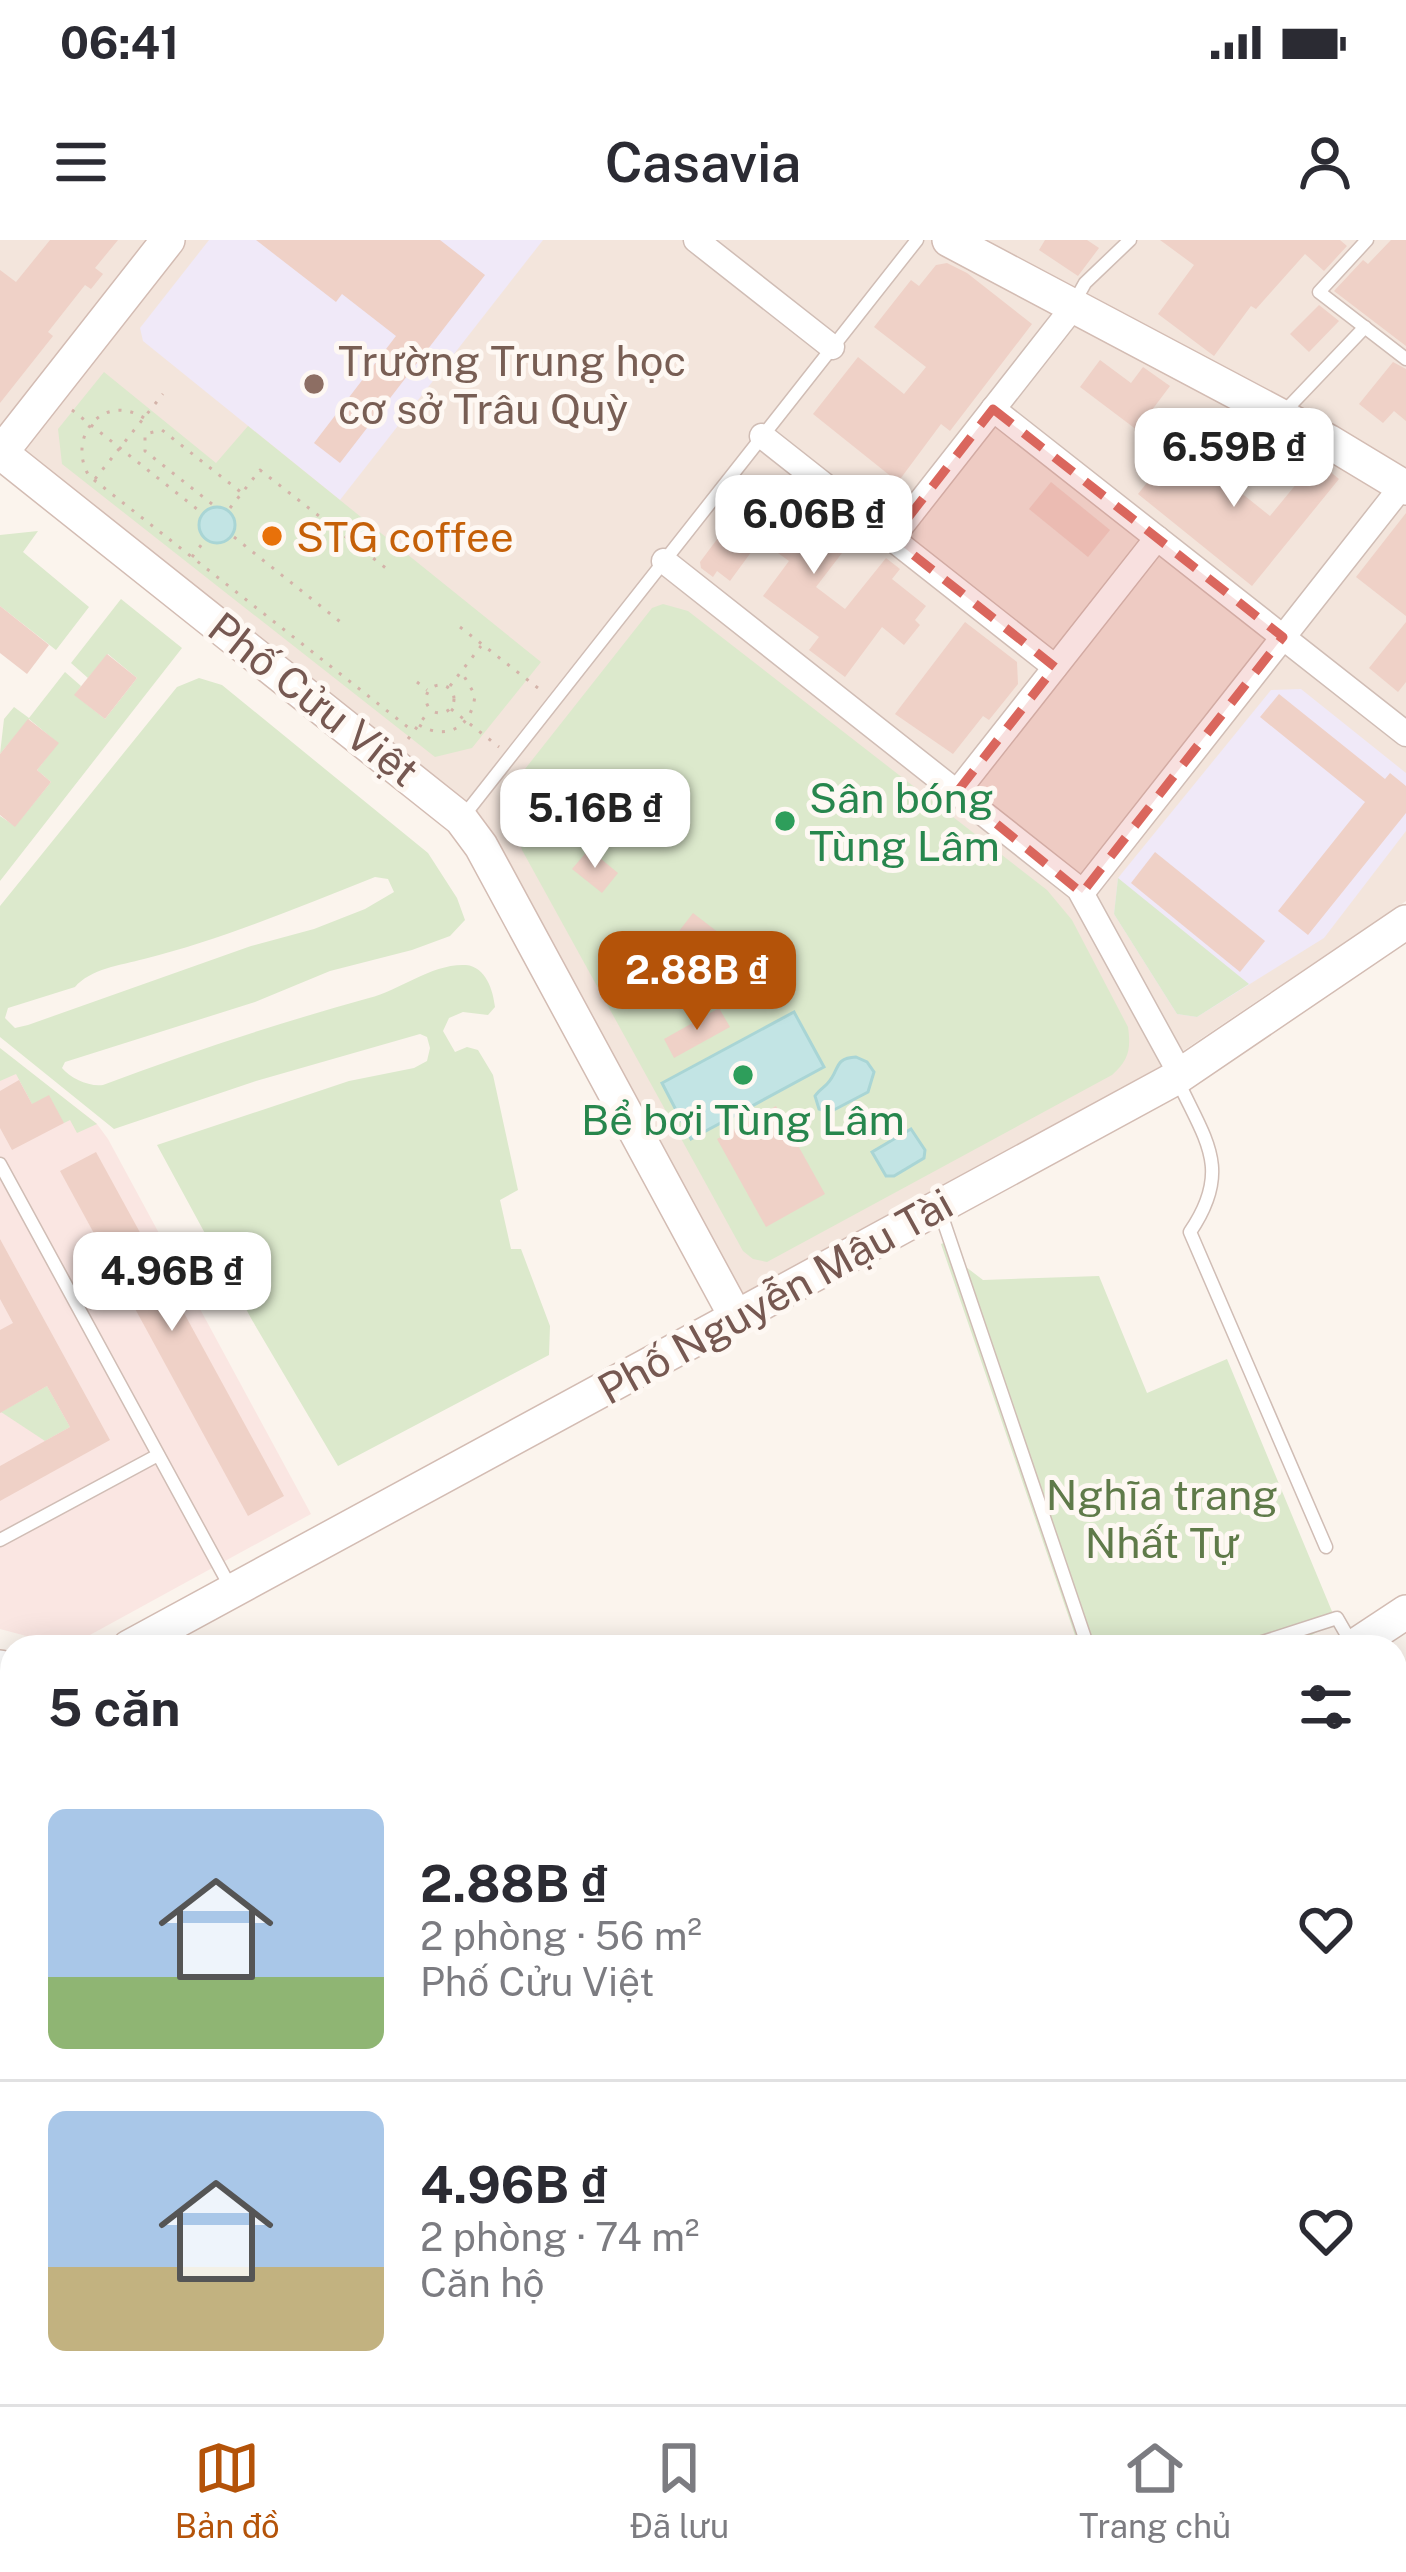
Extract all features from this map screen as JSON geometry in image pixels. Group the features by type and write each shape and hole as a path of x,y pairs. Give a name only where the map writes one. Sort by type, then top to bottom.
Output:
{"street":[{"path":"0,453 168,240"},
{"path":"696,240 832,347"},
{"path":"949,240 1405,485 1082,893"},
{"path":"892,538 1074,306"},
{"path":"993,409 1406,734"},
{"path":"762,436 1055,667"},
{"name":"Phố Cửu Việt","path":"0,453 461,819 481,846 736,1317"},
{"path":"957,792 1157,538"},
{"path":"664,561 1082,893 1179,1076"},
{"name":"Phố Nguyễn Mậu Tài","path":"152,1635 1179,1076 1406,922"},
{"path":"1371,1635 1406,1612"}],"lane":[{"path":"461,819 916,240"},
{"path":"1074,306 1085,283 1130,240"},
{"path":"1367,240 1318,292 1406,359"},
{"path":"1280,416 1365,327"},
{"path":"1179,1076 1214,1158 1211,1189 1190,1232 1326,1547"},
{"path":"0,1164 232,1592"},
{"path":"0,1198 14,1190"},
{"path":"938,1207 1084,1635"},
{"path":"0,1540 158,1455"},
{"path":"1284,1635 1337,1618 1346,1635"}],"path":[{"path":"94,481 163,394"},
{"path":"70,409 202,513"},
{"path":"144,418 123,410 110,411 90,424 80,452 94,481 414,732"},
{"path":"212,504 145,451 145,434 161,430 242,493"},
{"path":"230,508 260,470 387,569"},
{"path":"234,538 343,624"},
{"path":"191,557 205,540"},
{"path":"460,627 554,700"},
{"path":"448,687 482,644"},
{"path":"419,725 442,733 466,721 475,695 461,671"},
{"path":"416,682 428,691"},
{"path":"430,710 428,691 440,685 454,695 451,709"},
{"path":"451,709 510,756"},
{"path":"430,710 443,713 451,709"},
{"path":"408,739 430,710"}],"highlighted area":[{"path":"993,409 1283,637 1082,893 957,792 1055,667 892,538"}],"shaded area":[{"path":"0,240 1406,240 1406,901 1159,1067 745,1299 480,823 0,440"},
{"name":"Trường Trung học cơ sở Trâu Quỳ","path":"209,240 543,240 340,500 143,341 140,328"},
{"path":"1301,689 1406,773 1406,831 1324,938 1197,1017 1177,1014 1114,914 1118,878 1271,690"},
{"path":"0,1049 97,1124 108,1139 311,1514 90,1635 23,1635 0,1629"}],"green space":[{"path":"104,372 216,463 248,426 541,662 472,748 435,757 62,464 58,429"},
{"path":"38,531 23,552 89,607 56,650 0,606 0,535"},
{"path":"121,599 182,648 0,881 0,816 15,826 51,782 37,770 58,743 29,719 0,754 4,719 14,707 29,718 65,672 81,686 75,695 105,719 137,678 108,654 88,678 71,663"},
{"path":"663,604 688,611 1047,890 1072,920 1128,1027 1128,1054 1112,1075 767,1262 743,1251 522,850 513,825 525,769 652,608"},
{"path":"199,678 222,685 428,853 457,898 465,920 450,936 330,971 255,1002 65,1062 65,1072 86,1083 103,1085 454,966 479,970 494,1000 488,1015 463,1012 449,1018 443,1031 455,1052 467,1047 478,1050 493,1075 518,1190 500,1200 511,1249 521,1249 550,1326 549,1355 338,1466 157,1145 349,1081 414,1068 427,1061 427,1037 420,1034 256,1081 114,1129 0,1037 0,906 177,687","holes":["375,877 388,879 394,892 314,929 251,946 28,1025 15,1028 5,1018 8,1008 75,987 97,972 232,932"]},
{"path":"1118,878 1249,984 1197,1017 1177,1014 1114,914"},
{"path":"0,1048 97,1124 77,1133 70,1120 64,1123 32,1104 16,1074 0,1081"},
{"name":"Nghĩa trang Nhất Tự","path":"955,1238 966,1267 983,1280 1099,1276 1147,1393 1227,1359 1336,1621 1312,1635 1075,1635 941,1244"},
{"path":"47,1386 70,1427 45,1441 1,1412"}],"water":[{"path":"217,507 229,513 235,525 229,537 217,543 205,537 199,525 205,513"},
{"name":"Bể bơi Tùng Lâm","path":"794,1012 824,1067 691,1139 662,1083"},
{"path":"856,1057 874,1072 868,1092 830,1112 819,1109 816,1094 840,1063"},
{"path":"911,1129 925,1150 924,1158 886,1176 872,1152"}],"building":[{"path":"50,240 118,240 95,268 103,274 91,289 85,285 48,332 53,336 0,403 0,270 16,282"},
{"path":"256,240 440,240 485,275 340,463 314,443 396,336 342,294 336,302"},
{"path":"1045,240 1087,240 1099,248 1078,276 1039,250"},
{"path":"1160,240 1340,240 1347,246 1324,271 1305,254 1256,309 1251,306 1214,356 1158,314 1194,265"},
{"path":"1391,240 1406,240 1406,346 1334,291 1363,260 1368,264"},
{"path":"947,263 1032,324 950,431 941,424 898,482 813,414 858,357 904,394 926,367 874,327 911,280 919,286 936,265"},
{"path":"1319,305 1339,321 1309,352 1290,334"},
{"path":"1100,360 1131,383 1143,367 1170,386 1137,430 1080,387"},
{"path":"1393,362 1406,369 1406,421 1394,411 1383,423 1359,404"},
{"path":"1256,436 1269,446 1235,488 1270,516 1316,460 1339,479 1252,586 1138,494 1174,449 1217,484"},
{"path":"763,478 819,520 824,513 855,536 816,587 845,609 886,558 900,569 892,579 926,606 915,620 920,625 904,645 882,627 845,677 809,650 819,637 763,596 789,561 760,540 730,581 717,571 713,577 701,568 700,562"},
{"path":"1051,482 1110,530 1088,557 1029,509"},
{"path":"1406,513 1406,616 1356,577"},
{"path":"0,606 49,645 27,674 0,653"},
{"path":"965,622 1017,662 1018,684 989,720 983,716 953,754 895,714"},
{"path":"1406,622 1406,682 1398,692 1369,668"},
{"path":"107,654 137,678 105,719 74,695"},
{"path":"1279,694 1385,779 1390,773 1406,786 1406,813 1308,935 1278,911 1365,802 1260,717"},
{"path":"28,719 59,743 37,770 51,782 15,827 0,815 0,754"},
{"path":"589,849 618,873 602,893 572,869"},
{"path":"1155,852 1265,941 1240,972 1131,883"},
{"path":"693,913 736,946 710,981 666,948"},
{"path":"719,1008 730,1027 674,1058 664,1039"},
{"path":"19,1080 32,1104 49,1095 64,1123 12,1150 0,1128 0,1091"},
{"path":"776,1106 825,1194 766,1227 717,1139"},
{"path":"96,1152 284,1496 248,1516 60,1171"},
{"path":"0,1239 110,1440 0,1501 0,1466 70,1427 47,1386 0,1413 0,1330 13,1323 0,1299"}],"place":[{"name":"Trường Trung học cơ sở Trâu Quỳ","path":"314,384"},
{"name":"STG coffee","path":"272,536"},
{"name":"Sân bóng Tùng Lâm","path":"785,821"},
{"name":"Bể bơi Tùng Lâm","path":"743,1075"}]}
